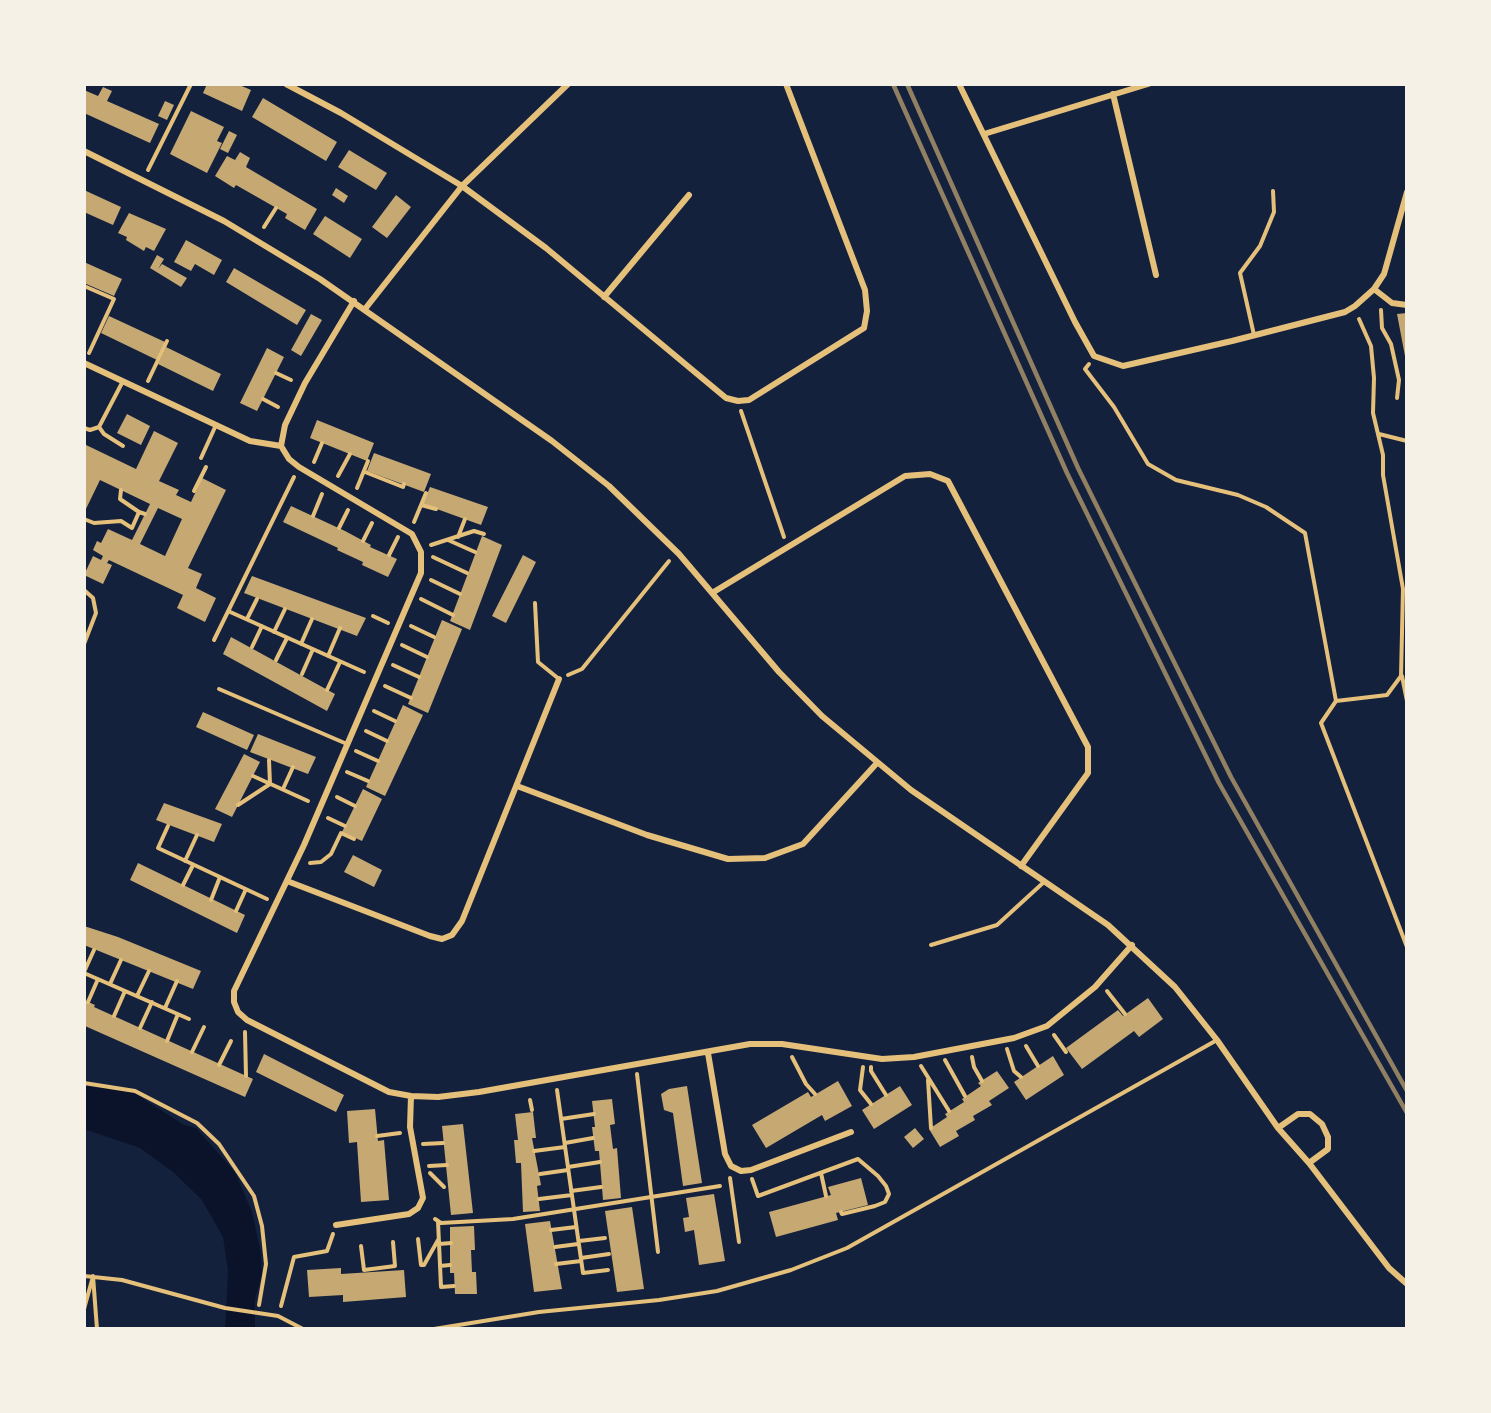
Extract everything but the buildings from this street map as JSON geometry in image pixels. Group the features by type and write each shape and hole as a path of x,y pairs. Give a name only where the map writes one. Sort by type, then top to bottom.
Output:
{"street":[{"path":"286,84 341,113 462,186 546,248 726,398 738,401 749,400 864,328 867,311 865,290 786,84"},
{"path":"365,309 462,186 568,84"},
{"path":"959,84 1075,322 1094,356 1124,366 1345,312 1374,290 1384,274 1407,192"},
{"path":"984,134 1148,84"},
{"path":"1113,94 1156,275"},
{"path":"84,151 143,179 264,244 365,309 552,441 632,506 679,554 796,692 877,763 1108,925 1175,987 1217,1040 1278,1128 1309,1163 1389,1268 1407,1284"},
{"path":"604,297 689,195"},
{"path":"1374,290 1392,303 1407,305"},
{"path":"354,302 305,383 285,425 281,446 289,459 299,467 412,534 421,552 418,583 287,881 234,991 234,1002 238,1012 259,1026 388,1092 438,1097 479,1092 750,1044 782,1044 882,1059 952,1051 1023,1036 1047,1026 1066,1012 1098,983 1132,945"},
{"path":"84,363 250,441 281,446"},
{"path":"712,593 905,476 930,474 948,481 1088,747 1088,773 1021,866"},
{"path":"287,881 442,939 459,928 559,679"},
{"path":"517,786 647,835 728,860 765,858 802,844 877,763"},
{"path":"708,1053 725,1154 730,1166 741,1171 751,1170 851,1132"},
{"path":"336,1225 409,1214 418,1208 423,1198 410,1127 411,1096"},
{"path":"1278,1128 1298,1114 1310,1114 1322,1124 1328,1137 1328,1149 1309,1163"}],"lane":[{"path":"1254,335 1240,273 1260,246 1274,212 1273,191"},
{"path":"84,428 90,430 99,427 123,381"},
{"path":"201,458 216,425"},
{"path":"99,427 104,434 123,446"},
{"path":"535,603 538,662 559,679"},
{"path":"219,689 347,744"},
{"path":"931,945 997,925 1044,882"},
{"path":"434,1329 539,1312 659,1300 717,1291 791,1270 847,1248 1217,1040"},
{"path":"84,1276 122,1280 225,1308 271,1314 303,1329"},
{"path":"84,1309 93,1276"},
{"path":"93,1276 97,1329"}],"path":[{"path":"143,179 190,84"},
{"path":"264,227 276,208"},
{"path":"84,286 114,299 89,353"},
{"path":"1380,303 1382,328 1391,344 1399,380 1397,398"},
{"path":"1359,319 1371,346 1374,378 1373,413 1379,434 1403,589 1401,676 1407,701"},
{"path":"148,381 167,341"},
{"path":"1094,356 1085,369 1114,407 1149,464 1176,480 1247,499 1266,507 1305,533 1336,701 1321,723 1407,947"},
{"path":"276,373 291,380"},
{"path":"263,399 278,407"},
{"path":"738,401 787,546"},
{"path":"1379,434 1407,441"},
{"path":"314,462 322,443"},
{"path":"338,476 350,454"},
{"path":"357,488 368,461"},
{"path":"364,472 403,487 404,484"},
{"path":"214,640 294,477"},
{"path":"121,490 120,499 145,514"},
{"path":"313,516 323,492"},
{"path":"414,522 426,493"},
{"path":"421,505 436,509"},
{"path":"339,528 349,507"},
{"path":"84,519 94,523 121,521 132,528 140,512"},
{"path":"458,537 465,519"},
{"path":"363,541 373,521"},
{"path":"431,545 474,531 484,534"},
{"path":"389,555 398,536"},
{"path":"447,540 475,552"},
{"path":"559,679 582,669 665,563 679,554"},
{"path":"433,557 467,573"},
{"path":"429,580 460,594"},
{"path":"84,590 93,598 96,614 84,645"},
{"path":"247,619 257,599"},
{"path":"421,599 453,615"},
{"path":"274,632 285,609"},
{"path":"228,611 364,672"},
{"path":"373,616 389,623"},
{"path":"301,644 312,619"},
{"path":"252,647 262,626"},
{"path":"410,626 434,637"},
{"path":"328,656 340,628"},
{"path":"276,660 287,638"},
{"path":"402,645 427,657"},
{"path":"302,675 313,649"},
{"path":"327,690 340,662"},
{"path":"393,665 419,677"},
{"path":"1336,701 1387,695 1401,676"},
{"path":"385,686 411,698"},
{"path":"373,711 395,721"},
{"path":"367,731 387,741"},
{"path":"358,752 378,761"},
{"path":"269,760 270,784"},
{"path":"283,789 293,767"},
{"path":"349,773 368,781"},
{"path":"253,776 308,801"},
{"path":"238,805 270,784"},
{"path":"339,798 355,806"},
{"path":"330,818 345,826"},
{"path":"168,826 158,848 268,900"},
{"path":"310,863 321,862 331,854 341,833 354,839"},
{"path":"184,861 197,835"},
{"path":"183,885 193,864"},
{"path":"211,900 220,878"},
{"path":"236,911 246,890"},
{"path":"94,950 84,972 189,1019"},
{"path":"110,984 121,960"},
{"path":"137,996 149,971"},
{"path":"88,1002 98,979"},
{"path":"165,1008 177,981"},
{"path":"114,1016 125,991"},
{"path":"1111,996 1125,1014"},
{"path":"140,1028 152,1002"},
{"path":"167,1041 178,1014"},
{"path":"192,1052 204,1027"},
{"path":"244,1032 246,1076"},
{"path":"1053,1034 1066,1052"},
{"path":"219,1065 231,1041"},
{"path":"1025,1043 1038,1066"},
{"path":"790,1054 814,1094"},
{"path":"1008,1055 1014,1071 1021,1077"},
{"path":"945,1059 966,1096"},
{"path":"973,1062 982,1081"},
{"path":"921,1063 949,1111"},
{"path":"863,1065 860,1090 871,1104"},
{"path":"872,1066 871,1071 885,1095"},
{"path":"637,1078 658,1252"},
{"path":"928,1078 932,1128"},
{"path":"84,1083 135,1092 197,1123 219,1144 254,1196 262,1226 266,1264 258,1310"},
{"path":"557,1092 583,1273 608,1270"},
{"path":"530,1100 532,1110"},
{"path":"561,1119 594,1114"},
{"path":"377,1136 404,1132"},
{"path":"534,1151 593,1138"},
{"path":"423,1144 443,1143"},
{"path":"752,1180 758,1196 858,1160 886,1186 889,1194 885,1202 842,1214 841,1212"},
{"path":"540,1174 600,1162"},
{"path":"434,1187 445,1186 428,1169 447,1165"},
{"path":"821,1173 826,1196"},
{"path":"729,1185 739,1242"},
{"path":"454,1286 441,1287 436,1220 441,1223 497,1221 574,1211 720,1186"},
{"path":"539,1199 601,1187"},
{"path":"551,1230 576,1227"},
{"path":"555,1247 605,1238"},
{"path":"418,1239 422,1265 439,1241"},
{"path":"439,1241 451,1243"},
{"path":"361,1246 364,1270 395,1266 393,1242"},
{"path":"278,1316 294,1257 327,1251"},
{"path":"556,1264 609,1254"},
{"path":"440,1266 450,1265"}],"water":[{"path":"84,1086 103,1086 134,1093 184,1125 196,1128 235,1172 252,1212 261,1253 262,1274 255,1300 255,1329 225,1329 228,1271 223,1237 202,1200 173,1172 140,1148 84,1129"}],"railway":[{"path":"893,84 1067,473 1219,783 1407,1113"},
{"path":"907,84 1078,468 1231,777 1407,1091"}]}
